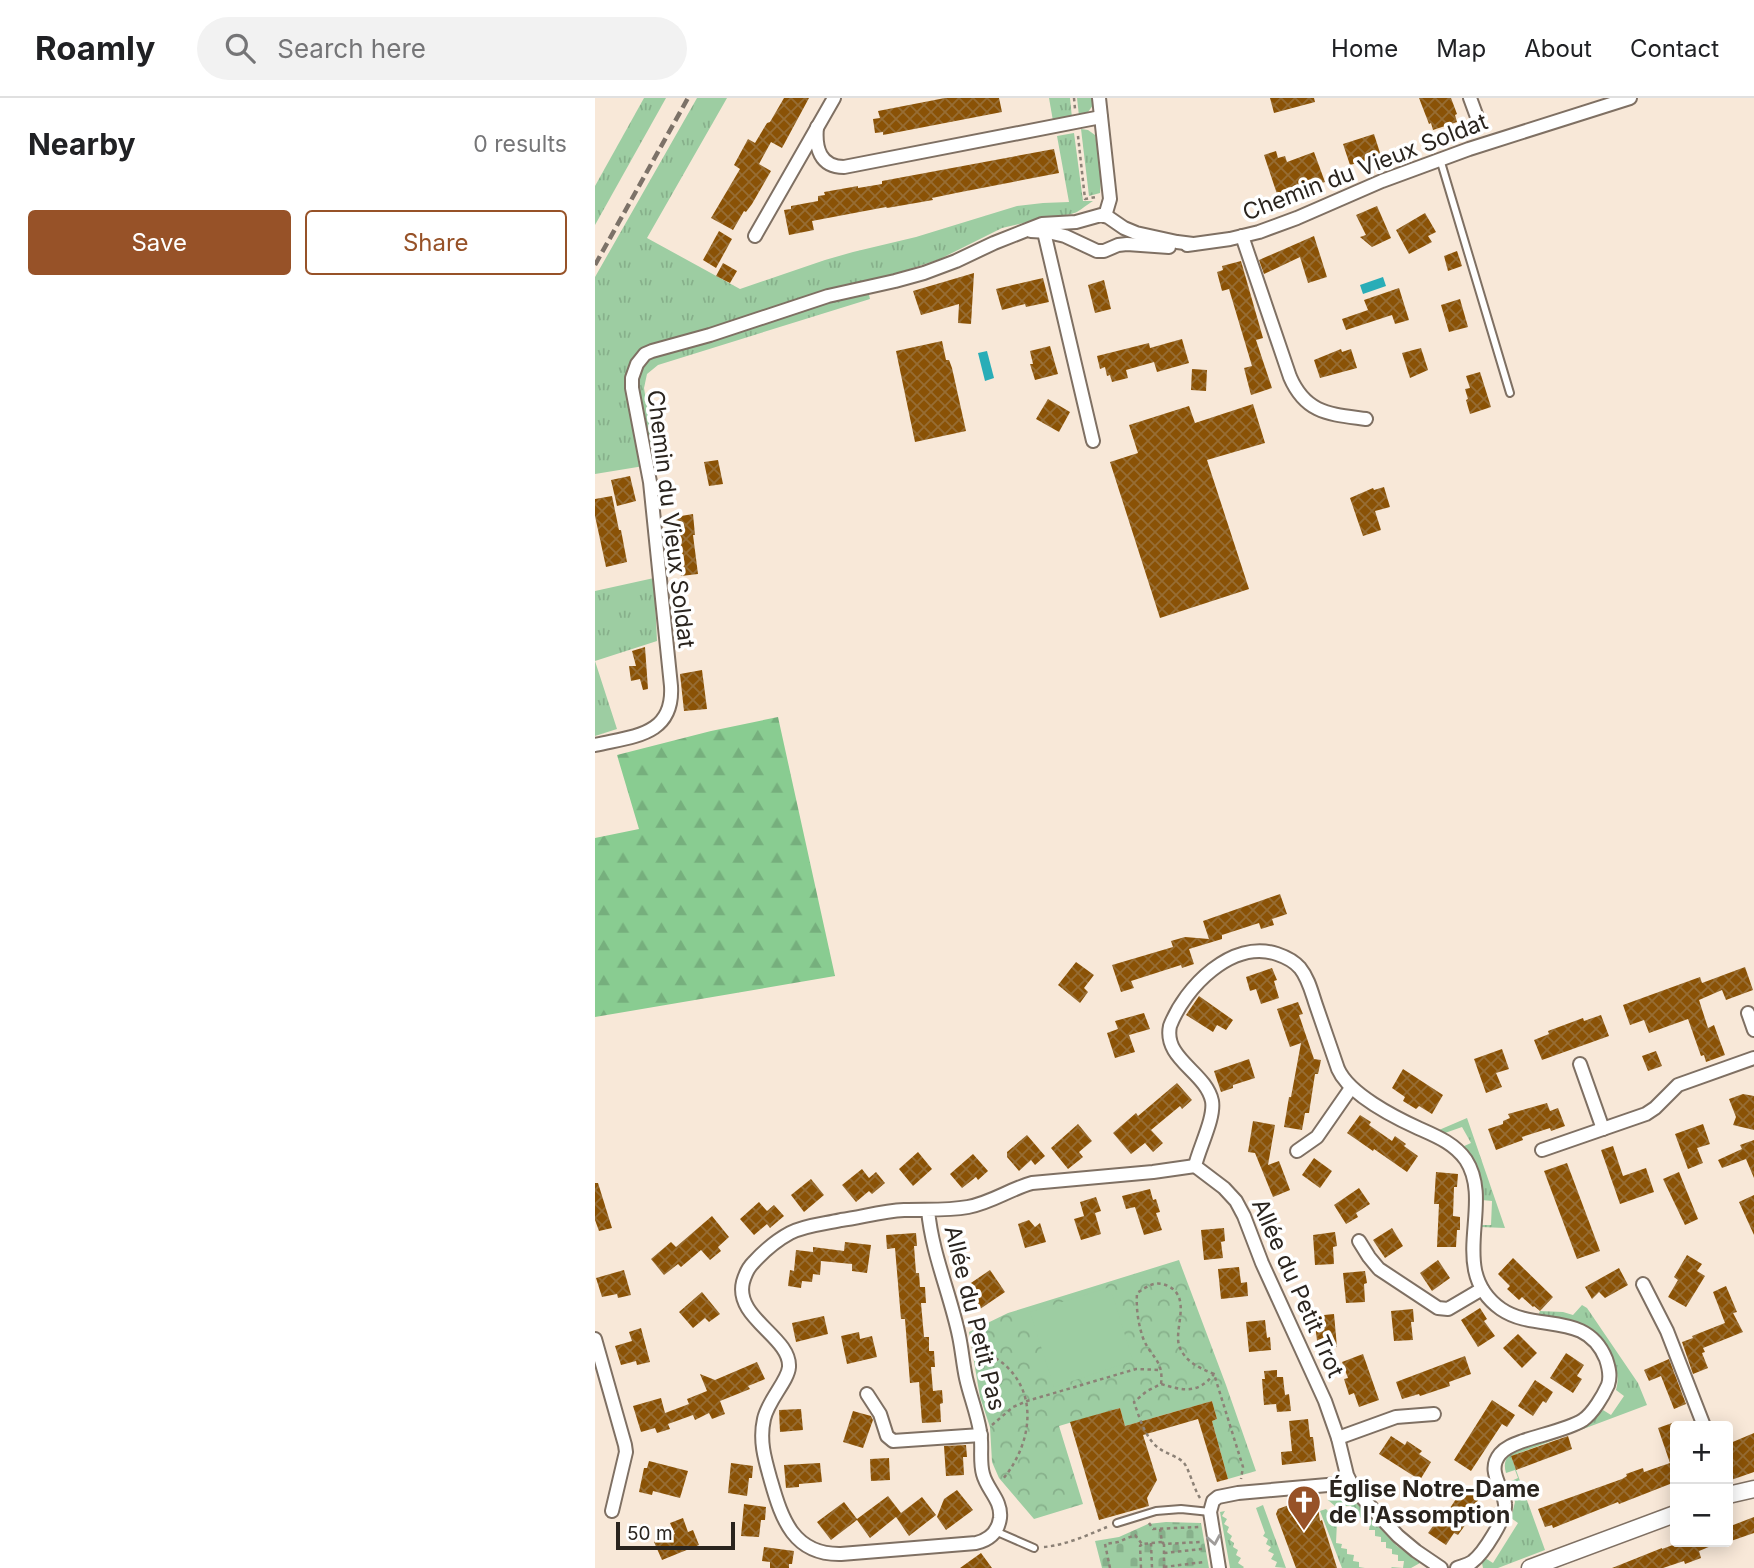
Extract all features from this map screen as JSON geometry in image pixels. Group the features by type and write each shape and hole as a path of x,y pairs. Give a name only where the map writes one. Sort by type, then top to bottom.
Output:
{"street":[{"path":"755,236 834,98"},
{"path":"1099,98 1110,220 1118,230 1118,237 1111,248 1101,251 1088,247 1082,231 1084,225 1095,216 1110,220"},
{"path":"1471,98 1477,117"},
{"name":"Chemin du Vieux Soldat","path":"1111,248 1127,244 1168,247 1242,236 1297,218 1440,159 1630,98"},
{"path":"817,127 817,147 822,157 836,167 844,167 1101,117"},
{"name":"Chemin du Vieux Soldat","path":"595,745 655,729 663,720 671,699 650,482 632,388 634,371 641,359 652,351 828,296 924,273 1042,224 1089,219"},
{"name":"Chemin du Vieux Soldat","path":"1110,220 1136,233 1193,244"},
{"name":"Chemin du Vieux Soldat","path":"1023,232 1044,232 1071,238 1088,247"},
{"path":"1044,232 1093,441"},
{"path":"1242,236 1297,393 1319,410 1366,419"},
{"path":"1195,1166 1211,1117 1212,1104 1204,1084 1171,1045 1169,1031 1173,1019 1196,983 1233,957 1263,951 1280,955 1293,961 1309,984 1338,1069 1351,1088 1395,1117 1444,1140 1465,1160 1474,1181 1474,1264 1482,1289 1496,1304 1515,1317 1562,1324 1581,1331 1604,1354 1610,1373 1605,1390 1593,1410 1583,1420 1510,1446 1501,1453 1495,1474 1504,1500 1504,1516 1482,1551 1466,1567"},
{"path":"1748,1013 1754,1030"},
{"path":"1542,1150 1650,1111 1678,1086 1754,1058"},
{"path":"1580,1064 1603,1129"},
{"path":"1297,1151 1317,1137 1351,1088"},
{"name":"Allée du Petit Pas","path":"928,1210 932,1239 954,1316 981,1435 982,1472 1000,1507 1000,1520 995,1531 986,1540 976,1543 841,1554 823,1553 803,1544 787,1525 780,1511 764,1457 764,1420 769,1404 787,1376 789,1364 785,1351 743,1299 742,1286 748,1268 783,1237 796,1230 893,1211 956,1209 980,1205 1032,1183 1195,1166"},
{"name":"Allée du Petit Trot","path":"1195,1166 1224,1188 1236,1201 1244,1216 1257,1253 1323,1394 1350,1483 1398,1536 1441,1568"},
{"path":"1359,1241 1380,1269 1438,1308 1448,1309 1482,1289"},
{"path":"1643,1284 1667,1331 1702,1421"},
{"path":"595,1339 626,1452 612,1511"},
{"name":"Allée du Petit Pas","path":"867,1394 880,1414 887,1436 894,1441 981,1435"},
{"path":"1338,1438 1396,1417 1434,1413"},
{"path":"1219,1568 1210,1512 1213,1501 1218,1497 1350,1483"},
{"path":"1733,1492 1754,1489"},
{"path":"1530,1568 1670,1516"}],"lane":[{"path":"1440,159 1510,393"},
{"path":"1117,1522 1156,1511 1181,1509 1210,1512"},
{"path":"995,1531 1034,1548"}],"path":[{"path":"1073,98 1085,199 1109,195"},
{"path":"1161,1384 1163,1374 1159,1362 1150,1352 1143,1337 1136,1308 1137,1293 1152,1283 1164,1284 1176,1291 1180,1301 1178,1346 1192,1365 1214,1374"},
{"path":"960,1343 992,1355 1010,1370 1027,1401 1027,1427 1021,1453 1009,1472 990,1489"},
{"path":"981,1435 1013,1407 1027,1401 1136,1369 1161,1370"},
{"path":"1210,1512 1195,1491 1184,1463 1157,1447 1138,1416 1134,1402 1161,1384 1193,1389 1205,1385 1214,1374"},
{"path":"1214,1374 1243,1468 1238,1493"},
{"path":"1144,1514 1153,1529 1199,1527 1202,1549 1164,1553"},
{"path":"1034,1548 1053,1546 1086,1536 1117,1522"},
{"path":"1160,1529 1164,1568 1204,1562 1205,1568"},
{"path":"1110,1568 1105,1544 1135,1535 1142,1544"},
{"path":"1142,1544 1201,1542"},
{"path":"1150,1543 1152,1568"},
{"path":"1141,1568 1142,1544"}],"green space":[{"path":"644,98 666,98 595,225 595,186"},
{"path":"697,98 727,98 647,238 740,289 825,260 916,237 1017,206 1069,202 1057,136 1074,133 1083,201 1093,201 1079,211 1061,215 1060,218 1036,220 1002,228 940,259 866,282 870,299 658,365 647,374 644,388 656,464 595,474 595,277"},
{"path":"1049,98 1070,98 1072,118 1053,121"},
{"path":"1077,98 1092,98 1093,105 1086,115 1079,116"},
{"path":"1081,129 1095,135 1099,156 1100,193 1089,196"},
{"path":"654,578 657,641 595,661 595,591"},
{"path":"595,661 617,729 595,736"},
{"path":"778,717 835,976 595,1017 595,838 639,829 617,755"},
{"path":"1467,1118 1505,1228 1481,1227 1491,1225 1492,1201 1482,1200 1477,1172 1462,1147 1471,1143 1462,1127 1445,1133 1439,1130"},
{"path":"1179,1260 1256,1471 1228,1479 1212,1421 1217,1419 1212,1401 1125,1426 1120,1408 1059,1426 1083,1504 1034,1519 999,1478 992,1462 990,1427 980,1397 969,1332 1008,1313"},
{"path":"1110,1287 1133,1361 1054,1387 1030,1312"},
{"path":"1582,1305 1587,1308 1638,1383 1647,1405 1511,1456 1545,1550 1498,1568 1483,1568 1485,1558 1493,1563 1518,1523 1511,1518 1515,1502 1509,1482 1518,1478 1515,1470 1506,1473 1505,1463 1508,1456 1587,1425 1603,1410 1611,1415 1624,1396 1616,1390 1617,1370 1602,1341 1572,1321 1538,1316 1540,1311 1573,1315"},
{"path":"1334,1490 1347,1493 1397,1546 1420,1563 1411,1568 1403,1568 1404,1561 1398,1561 1398,1555 1392,1554 1392,1549 1386,1548 1386,1542 1381,1542 1381,1537 1375,1536 1375,1530 1369,1530 1370,1524 1363,1523 1363,1518 1358,1517 1357,1511 1352,1511 1351,1506 1335,1506 1328,1500 1330,1492"},
{"path":"1263,1505 1286,1568 1275,1567 1277,1562 1271,1559 1274,1554 1268,1551 1271,1547 1266,1544 1268,1539 1263,1536 1265,1533 1256,1508"},
{"path":"1326,1509 1337,1522 1336,1543 1347,1549 1347,1554 1354,1555 1353,1561 1359,1562 1359,1567 1365,1568 1342,1568 1320,1511"},
{"path":"1225,1511 1222,1516 1227,1519 1224,1524 1229,1527 1227,1532 1232,1536 1230,1540 1238,1550 1236,1555 1241,1558 1238,1563 1243,1568 1230,1568 1220,1512"},
{"path":"1201,1523 1209,1568 1102,1568 1095,1541 1119,1537 1148,1524"}],"water":[{"path":"1383,277 1386,286 1363,294 1360,285"},
{"path":"987,351 994,378 985,381 978,353"}],"building":[{"path":"784,98 809,98 782,148 771,142 759,164 771,171 733,230 711,218 740,169 734,165 748,139 755,143"},
{"path":"945,98 999,98 1002,112 883,135 883,132 875,133 873,119 880,118 878,111"},
{"path":"1270,98 1314,98 1315,102 1274,113"},
{"path":"1419,98 1451,98 1457,122 1433,130"},
{"path":"1374,134 1381,156 1350,165 1343,144"},
{"path":"1054,149 1059,173 932,198 933,200 812,221 814,230 789,235 784,210 818,201 818,196 825,195 824,192 882,184 882,181"},
{"path":"1276,151 1278,158 1285,156 1287,162 1314,152 1325,182 1278,197 1264,155"},
{"path":"1377,206 1391,238 1372,247 1360,237 1366,235 1356,215"},
{"path":"1425,213 1436,232 1428,236 1432,242 1409,254 1396,230"},
{"path":"719,231 732,239 716,268 703,260"},
{"path":"1314,236 1327,277 1308,283 1300,257 1264,274 1259,260"},
{"path":"1457,251 1462,266 1448,271 1444,256"},
{"path":"1241,261 1263,338 1256,340 1272,388 1251,395 1244,368 1252,366 1229,289 1222,291 1217,272 1223,270 1222,266"},
{"path":"723,263 737,271 730,283 716,276"},
{"path":"974,273 971,324 958,323 959,304 921,315 913,291"},
{"path":"1043,278 1049,302 1002,310 996,289"},
{"path":"1104,280 1111,309 1095,313 1088,285"},
{"path":"1399,288 1409,320 1395,324 1392,315 1346,330 1342,319 1368,310 1364,300"},
{"path":"1460,299 1468,327 1449,332 1441,305"},
{"path":"1182,339 1189,363 1157,372 1154,362 1126,370 1128,378 1112,382 1105,367 1100,369 1097,356 1149,343 1150,348"},
{"path":"942,341 946,360 949,360 952,368 966,431 915,442 896,351"},
{"path":"1050,346 1058,374 1035,380 1030,364 1033,364 1030,351"},
{"path":"1421,348 1428,370 1410,378 1402,353"},
{"path":"1341,349 1342,352 1351,349 1357,368 1320,378 1314,360"},
{"path":"1192,369 1207,370 1206,391 1191,390"},
{"path":"1480,372 1491,407 1470,414 1465,389 1470,388 1466,376"},
{"path":"1048,399 1070,412 1059,432 1036,419"},
{"path":"1253,404 1265,443 1207,460 1249,589 1160,618 1110,462 1138,453 1129,425 1189,406 1195,423"},
{"path":"718,460 723,484 709,486 704,462"},
{"path":"630,476 636,501 617,506 611,480"},
{"path":"1384,487 1390,507 1375,511 1381,530 1363,536 1350,498 1373,488"},
{"path":"612,496 627,562 606,567 595,516 595,499"},
{"path":"693,514 698,574 681,576 679,561 674,561 669,518"},
{"path":"645,647 648,689 643,690 640,679 631,681 629,666 636,666 632,651"},
{"path":"702,670 707,709 684,711 680,674"},
{"path":"1280,894 1287,914 1272,919 1274,925 1261,929 1259,923 1222,935 1222,939 1189,949 1194,964 1182,968 1181,965 1131,981 1134,988 1121,992 1112,965 1173,947 1171,941 1185,937 1209,939 1203,921"},
{"path":"1076,962 1094,975 1084,988 1088,992 1080,1003 1058,985"},
{"path":"1745,967 1753,990 1726,1000 1722,990 1699,1000 1708,1028 1714,1025 1725,1055 1706,1062 1704,1055 1701,1056 1688,1019 1649,1033 1644,1020 1630,1025 1623,1005 1700,977 1702,983"},
{"path":"1272,968 1277,980 1274,981 1279,998 1261,1004 1256,989 1250,991 1246,977"},
{"path":"1199,996 1233,1020 1226,1030 1217,1025 1213,1032 1186,1015"},
{"path":"1298,1002 1303,1014 1299,1015 1314,1059 1321,1060 1318,1074 1315,1074 1309,1113 1305,1113 1302,1130 1284,1127 1301,1043 1290,1047 1277,1009"},
{"path":"1144,1013 1150,1029 1129,1035 1135,1052 1115,1058 1107,1033 1118,1029 1115,1021"},
{"path":"1601,1015 1609,1036 1542,1060 1534,1040 1549,1034 1548,1031 1583,1018 1584,1021"},
{"path":"1502,1049 1509,1069 1496,1073 1502,1087 1486,1093 1474,1059"},
{"path":"1656,1051 1662,1066 1648,1071 1642,1056"},
{"path":"1249,1059 1255,1078 1221,1092 1214,1071"},
{"path":"1403,1069 1443,1095 1432,1114 1403,1101 1405,1097 1392,1088"},
{"path":"1177,1083 1192,1100 1182,1109 1180,1106 1151,1130 1163,1143 1153,1152 1145,1143 1131,1154 1113,1133"},
{"path":"1743,1094 1754,1096 1754,1130 1733,1125 1736,1117 1729,1099"},
{"path":"1547,1103 1550,1111 1558,1108 1565,1126 1522,1137 1523,1140 1496,1150 1488,1129 1503,1124 1503,1121 1510,1118 1508,1114"},
{"path":"1360,1115 1392,1141 1395,1136 1418,1156 1407,1172 1347,1133"},
{"path":"1253,1121 1275,1125 1268,1165 1279,1161 1290,1190 1273,1197 1255,1153 1248,1152"},
{"path":"1078,1124 1092,1141 1079,1152 1083,1157 1068,1169 1051,1148"},
{"path":"1703,1124 1710,1144 1697,1148 1703,1163 1688,1169 1675,1134"},
{"path":"1027,1135 1045,1156 1035,1165 1031,1160 1019,1171 1007,1157 1007,1152"},
{"path":"1754,1140 1754,1178 1746,1159 1722,1168 1718,1160 1742,1149 1740,1145"},
{"path":"1613,1146 1623,1176 1646,1168 1654,1192 1620,1204 1601,1150"},
{"path":"918,1152 932,1169 913,1186 899,1169"},
{"path":"973,1154 988,1171 962,1188 950,1174"},
{"path":"1314,1158 1332,1171 1320,1188 1302,1175"},
{"path":"1567,1163 1600,1251 1577,1259 1544,1171"},
{"path":"862,1169 869,1178 876,1172 885,1183 856,1202 842,1185"},
{"path":"1436,1172 1458,1174 1457,1187 1454,1187 1453,1216 1460,1217 1456,1247 1437,1247 1439,1204 1434,1204"},
{"path":"1679,1172 1698,1219 1685,1225 1663,1179"},
{"path":"811,1179 824,1195 804,1212 791,1195"},
{"path":"595,1183 598,1183 612,1228 599,1231 595,1220"},
{"path":"1359,1188 1370,1204 1356,1213 1358,1217 1346,1224 1334,1205"},
{"path":"1150,1189 1160,1212 1156,1213 1162,1230 1144,1235 1135,1207 1126,1209 1122,1196"},
{"path":"1754,1195 1754,1235 1739,1202"},
{"path":"1096,1197 1101,1211 1095,1213 1101,1234 1081,1240 1074,1219 1084,1216 1080,1202"},
{"path":"759,1202 767,1211 774,1205 784,1216 770,1228 767,1224 754,1235 740,1219"},
{"path":"712,1216 729,1237 718,1247 721,1251 710,1260 701,1250 681,1267 678,1264 664,1275 651,1259 671,1242 676,1247"},
{"path":"1029,1220 1035,1227 1040,1223 1046,1242 1025,1248 1018,1224"},
{"path":"1224,1228 1225,1241 1221,1242 1223,1258 1204,1260 1201,1230"},
{"path":"1392,1228 1403,1246 1385,1258 1373,1240"},
{"path":"1335,1232 1337,1246 1333,1247 1334,1264 1315,1265 1313,1235"},
{"path":"916,1233 916,1273 919,1273 920,1287 925,1287 926,1303 921,1303 924,1337 929,1337 929,1351 934,1351 935,1367 931,1367 933,1391 942,1390 941,1422 922,1423 919,1382 910,1383 895,1248 887,1249 886,1235"},
{"path":"845,1242 871,1245 867,1273 852,1271 852,1264 821,1261 820,1275 813,1274 812,1282 802,1281 801,1288 788,1286 790,1270 794,1271 796,1250 813,1252 813,1247 844,1251"},
{"path":"1687,1255 1702,1264 1697,1271 1705,1276 1686,1307 1668,1297 1678,1280 1674,1277"},
{"path":"1513,1258 1553,1297 1540,1311 1522,1297 1519,1300 1507,1289 1510,1286 1498,1274"},
{"path":"1438,1260 1450,1278 1432,1291 1420,1273"},
{"path":"1239,1267 1241,1283 1247,1282 1248,1296 1221,1299 1218,1269"},
{"path":"1619,1268 1628,1285 1605,1298 1599,1292 1592,1299 1585,1287"},
{"path":"624,1270 631,1295 602,1297 596,1278"},
{"path":"990,1270 1005,1292 980,1309 965,1287"},
{"path":"1365,1271 1365,1302 1346,1303 1343,1273"},
{"path":"1726,1286 1737,1312 1733,1313 1743,1332 1703,1348 1705,1352 1702,1353 1708,1368 1693,1374 1682,1342 1725,1323 1713,1292"},
{"path":"702,1292 720,1314 709,1322 705,1318 693,1328 679,1312"},
{"path":"1480,1308 1487,1319 1484,1321 1495,1336 1478,1347 1461,1320"},
{"path":"1413,1309 1413,1340 1394,1341 1391,1311"},
{"path":"1334,1314 1337,1347 1318,1349 1314,1316"},
{"path":"824,1316 828,1334 796,1342 792,1323"},
{"path":"1265,1320 1271,1350 1249,1352 1246,1322"},
{"path":"641,1328 650,1362 637,1365 636,1361 621,1365 615,1346 632,1341 629,1332"},
{"path":"859,1332 860,1339 872,1336 877,1357 847,1364 841,1336"},
{"path":"1518,1334 1537,1353 1522,1368 1503,1348"},
{"path":"1566,1353 1584,1365 1577,1376 1582,1379 1573,1393 1550,1378"},
{"path":"1363,1354 1379,1400 1359,1407 1354,1393 1349,1395 1344,1379 1348,1378 1342,1362"},
{"path":"1465,1356 1471,1374 1449,1382 1450,1386 1402,1399 1396,1382"},
{"path":"1669,1359 1686,1404 1674,1409 1661,1376 1649,1381 1644,1370"},
{"path":"757,1362 765,1379 748,1386 750,1389 720,1401 725,1414 712,1419 709,1413 695,1420 693,1415 668,1424 670,1429 657,1433 655,1428 641,1432 633,1406 661,1398 665,1413 689,1404 687,1399 707,1391 700,1374 715,1380"},
{"path":"1277,1370 1277,1377 1283,1377 1285,1395 1289,1394 1291,1411 1277,1412 1276,1404 1264,1405 1264,1371"},
{"path":"1535,1380 1553,1392 1533,1416 1518,1406"},
{"path":"1492,1400 1515,1415 1507,1427 1502,1424 1471,1471 1454,1460"},
{"path":"1212,1401 1217,1419 1212,1421 1228,1479 1217,1482 1198,1419 1143,1435 1157,1480 1147,1498 1149,1506 1099,1520 1070,1422 1120,1408 1125,1426"},
{"path":"801,1409 803,1430 780,1432 779,1410"},
{"path":"853,1411 871,1416 873,1420 863,1448 843,1442"},
{"path":"1308,1419 1316,1461 1282,1465 1281,1452 1292,1451 1289,1421"},
{"path":"1670,1424 1670,1463 1658,1428"},
{"path":"1754,1433 1754,1472 1733,1479 1733,1442"},
{"path":"1391,1436 1405,1445 1407,1441 1422,1451 1419,1454 1431,1462 1420,1480 1379,1454"},
{"path":"1568,1436 1572,1449 1516,1470 1511,1456"},
{"path":"966,1445 967,1457 963,1457 964,1475 946,1476 944,1446"},
{"path":"889,1458 890,1480 871,1481 870,1459"},
{"path":"649,1461 688,1471 680,1498 653,1491 652,1495 639,1492 644,1468 647,1468"},
{"path":"731,1463 753,1466 747,1496 728,1493"},
{"path":"820,1463 822,1482 786,1488 784,1465"},
{"path":"1670,1463 1670,1484 1553,1528 1552,1525 1545,1527 1538,1509 1622,1479 1626,1474 1643,1468 1644,1472"},
{"path":"1472,1486 1483,1493 1473,1508 1476,1510 1458,1535 1454,1533 1446,1545 1428,1533 1441,1515 1444,1517 1462,1490"},
{"path":"957,1490 973,1510 946,1530 937,1517 944,1499"},
{"path":"888,1496 901,1513 922,1497 936,1515 909,1536 896,1517 870,1538 857,1520 831,1540 817,1522 844,1502 857,1519"},
{"name":"Église Notre-Dame de l'Assomption","path":"1311,1497 1318,1507 1320,1521 1322,1520 1337,1568 1296,1568 1276,1514 1278,1509"},
{"path":"744,1504 766,1507 759,1537 741,1536"},
{"path":"1754,1517 1754,1533 1733,1540 1733,1525"},
{"path":"683,1518 688,1532 693,1530 699,1545 662,1560 654,1542 675,1534 670,1523"},
{"path":"1670,1546 1709,1547 1699,1551 1701,1558 1685,1564 1684,1561 1663,1568 1612,1568 1662,1548"},
{"path":"764,1547 794,1551 792,1564 789,1564 789,1568 770,1568 770,1562 762,1561"},
{"path":"981,1553 992,1568 960,1568"}],"railway":[{"path":"595,265 688,98"}],"place":[{"name":"Église Notre-Dame de l'Assomption","path":"1304,1532"}]}
